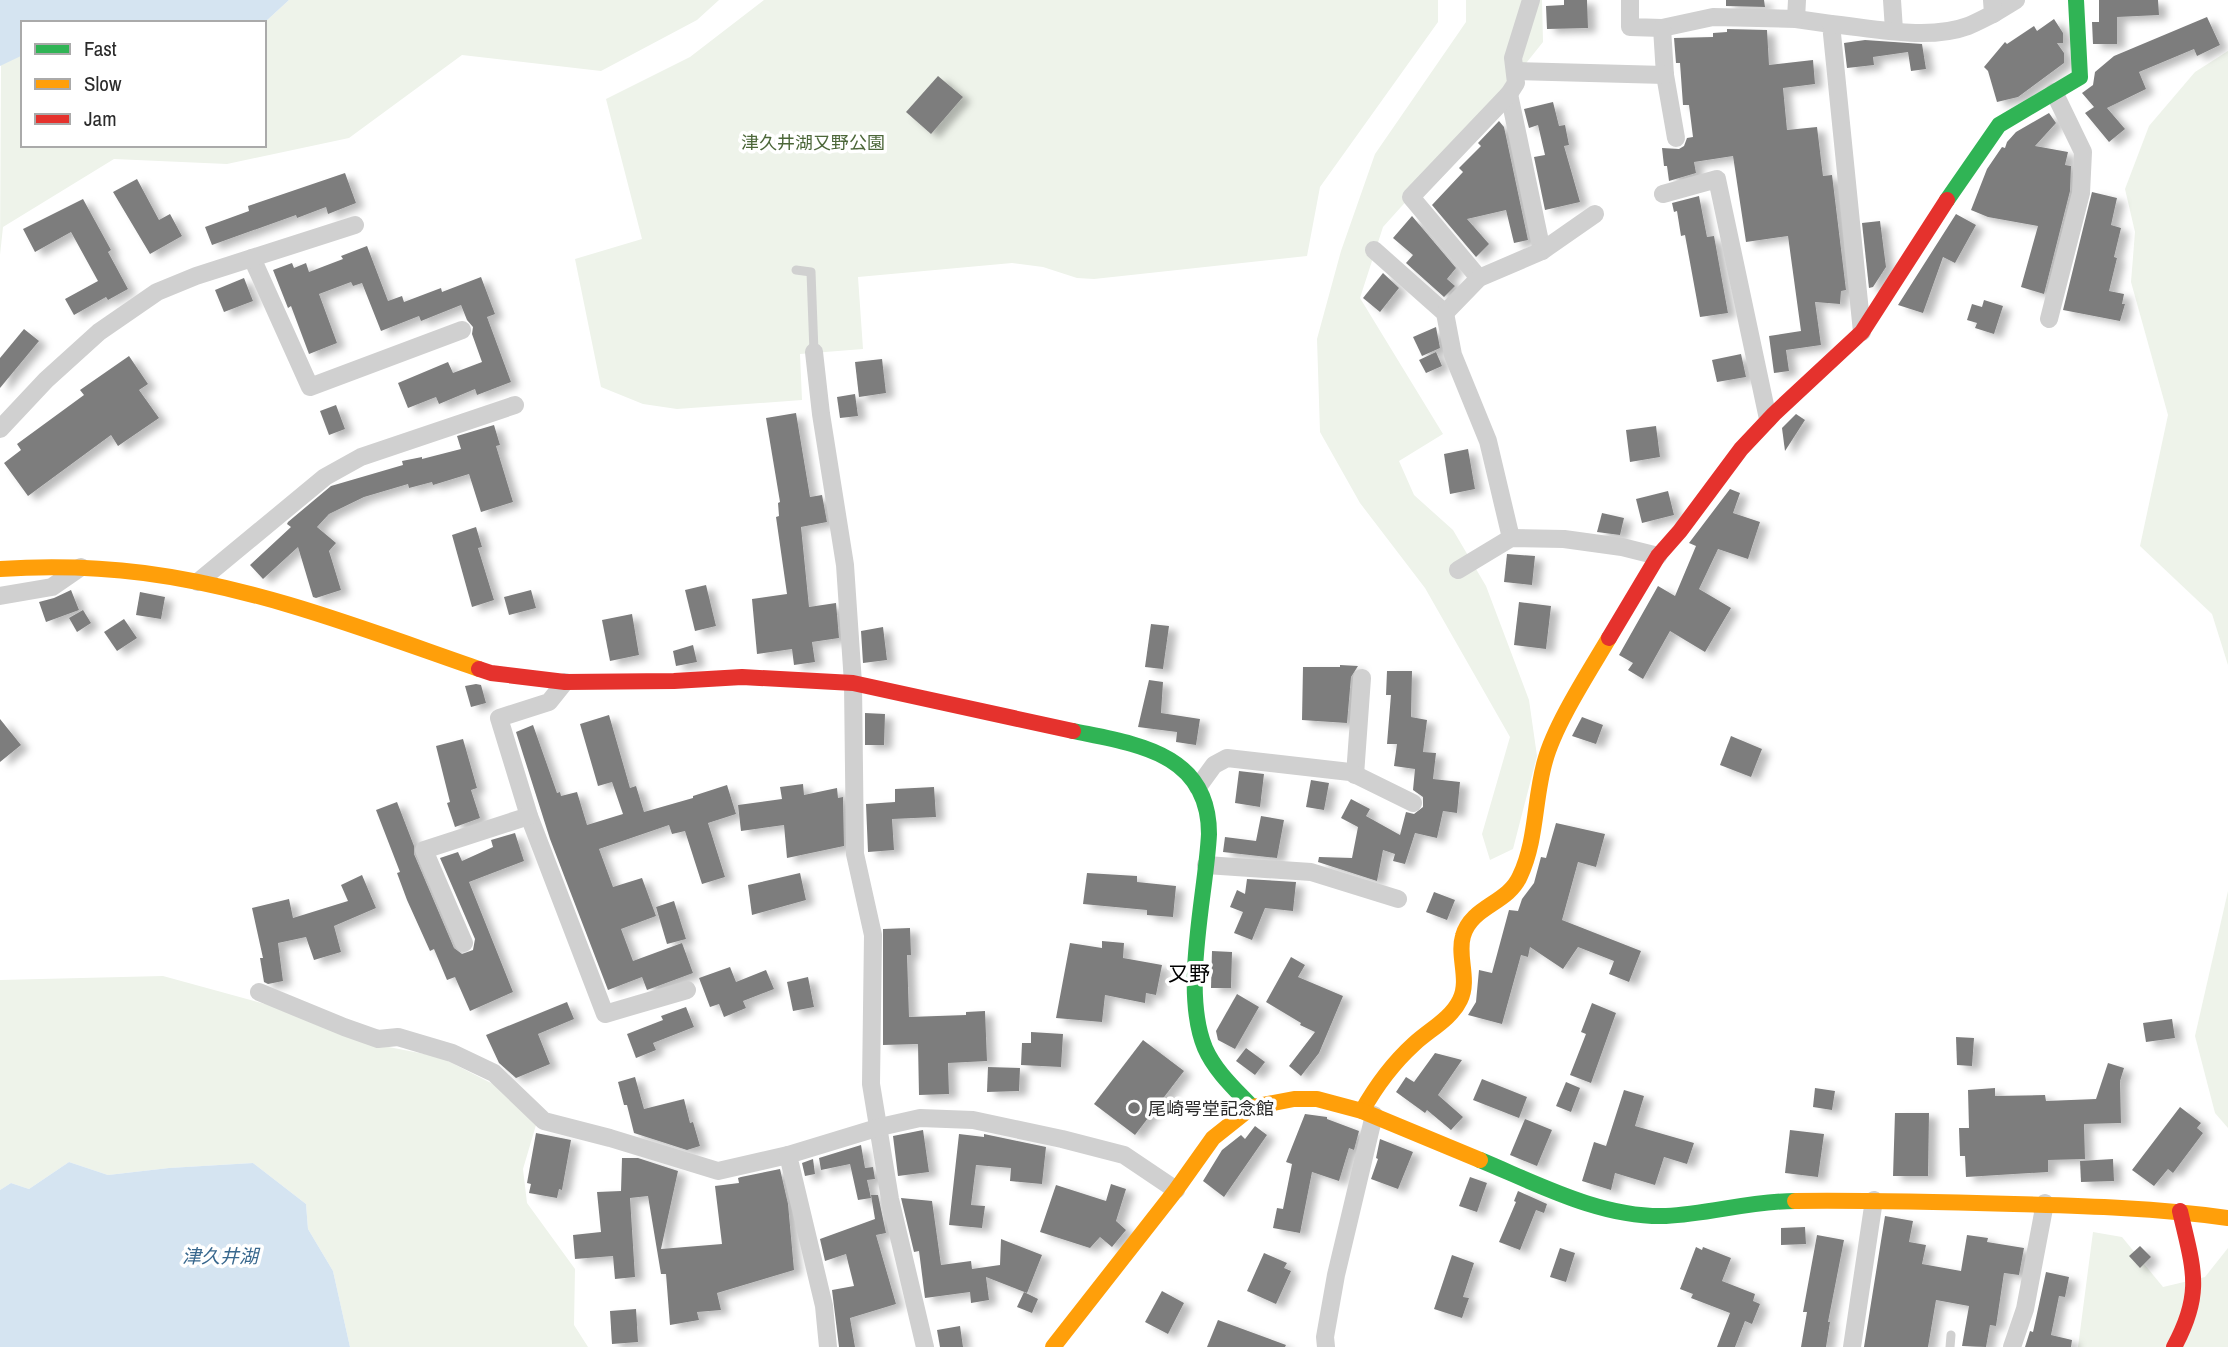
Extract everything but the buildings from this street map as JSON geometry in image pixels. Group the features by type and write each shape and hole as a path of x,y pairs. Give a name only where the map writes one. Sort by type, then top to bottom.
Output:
{"street":[{"path":"1479,278 1411,197 1510,94 1516,83 1513,58 1531,0"},
{"path":"1630,0 1630,27 1662,28 1713,9 1913,33 1951,31 1968,26 1992,7 2016,0"},
{"path":"1796,19 1797,0"},
{"path":"1892,0 1894,30"},
{"path":"1325,1347 1336,1275 1368,1113 1379,1081 1413,1045 1450,1014 1461,999 1464,985 1462,938 1471,919 1506,894 1520,878 1532,835 1545,761 1556,734 1594,664 1658,556 1741,449 1769,419 1862,332 1999,125 2080,77 2076,0"},
{"path":"1831,24 1862,332"},
{"path":"1662,28 1665,75 1676,138"},
{"path":"1515,71 1665,75"},
{"path":"2049,320 2081,193 2083,152 2054,92"},
{"path":"1510,94 1542,251"},
{"path":"1663,194 1717,179 1769,419"},
{"path":"1445,313 1479,278 1542,251 1595,214"},
{"path":"0,429 46,380 109,325 158,292 195,276 355,225"},
{"path":"1374,250 1445,313 1453,355 1488,441 1511,538"},
{"path":"252,258 310,387 462,330"},
{"path":"814,352 845,565 853,683 855,854 873,935 871,1084 890,1199 925,1347"},
{"path":"198,582 325,477 361,457 515,405"},
{"path":"1458,570 1511,538 1564,539 1622,547 1658,556"},
{"path":"0,596 52,586 81,567"},
{"path":"0,569 81,567 198,582 275,601 491,673 565,682 742,677 853,683 1142,746 1171,758 1198,787 1209,818 1196,967 1197,1006 1202,1039 1211,1059 1252,1107"},
{"path":"1355,775 1362,678"},
{"path":"565,682 549,702 499,718 529,816 605,1014 687,990"},
{"path":"1198,787 1214,765 1227,758 1350,772 1413,803"},
{"path":"464,943 424,850 529,816"},
{"path":"1206,865 1311,872 1398,899"},
{"path":"259,992 378,1039 398,1037 452,1053 494,1073 544,1121 718,1171 788,1155 880,1127 920,1118 973,1120 1124,1155 1177,1190"},
{"path":"1054,1347 1177,1190 1213,1138 1252,1107 1294,1099 1317,1099 1368,1113 1580,1201 1634,1213 1663,1216 1702,1213 1765,1201 1874,1200 2045,1203 2185,1212 2228,1218"},
{"path":"788,1155 824,1306 828,1347"},
{"path":"1852,1347 1874,1200"},
{"path":"2011,1347 2025,1309 2045,1203"},
{"path":"2174,1347 2184,1331 2196,1286 2185,1212"}],"lane":[{"path":"796,270 811,272 814,352"},
{"path":"1950,1347 1951,1335"}],"green space":[{"path":"289,0 719,0 697,20 601,71 462,55 349,138 227,164 114,159 3,227 0,255 1,64 21,55 21,147 266,147 266,21"},
{"name":"津久井湖又野公園","path":"764,0 1438,0 1438,22 1320,187 1307,256 1094,279 1077,278 1043,267 1012,263 858,277 863,349 800,354 802,400 677,409 643,404 601,387 575,259 642,239 606,99 690,57"},
{"path":"1466,0 1542,0 1543,42 1490,108 1383,227 1360,298 1443,434 1399,461 1414,495 1453,530 1486,586 1529,700 1537,756 1513,849 1490,860 1482,834 1510,737 1425,588 1360,503 1320,432 1317,339 1341,251 1375,154 1466,22"},
{"path":"2228,51 2228,665 2212,614 2140,546 2168,415 2131,282 2135,232 2125,189 2149,126 2195,72"},
{"path":"2228,891 2228,1128 2215,1113 2195,1036"},
{"path":"163,976 287,1010 363,1042 440,1057 495,1085 536,1125 523,1169 527,1203 575,1269 574,1325 588,1347 350,1347 333,1271 308,1229 306,1204 253,1163 108,1175 69,1162 29,1189 11,1183 0,1190 0,980"},
{"path":"2093,1232 2122,1237 2163,1287 2205,1277 2228,1248 2228,1347 2078,1347"}],"water":[{"path":"0,0 289,0 266,21 21,21 21,56 0,66"},
{"name":"津久井湖","path":"69,1162 108,1175 253,1163 306,1204 308,1229 333,1271 350,1347 0,1347 0,1190 11,1183 29,1189"}],"traffic: fast":[{"path":"1947,200 1999,125 2080,77 2076,0"},
{"path":"1073,731 1120,741 1164,757 1182,769 1196,785 1206,807 1209,834 1195,971 1198,1025 1205,1048 1214,1064 1252,1107"},
{"path":"1480,1160 1570,1198 1642,1215 1682,1215 1795,1201"}],"traffic: slow":[{"path":"0,569 90,568 187,580 314,612 479,669"},
{"path":"1362,1111 1399,1059 1445,1019 1460,1000 1464,984 1461,952 1467,926 1481,911 1507,893 1520,876 1530,848 1541,775 1550,746 1573,698 1609,638"},
{"path":"1053,1347 1176,1190 1213,1138 1252,1107 1294,1099 1317,1099 1362,1111 1480,1160"},
{"path":"1795,1201 1904,1201 2095,1207 2228,1218"}],"traffic: jam":[{"path":"1609,638 1658,556 1741,449 1774,414 1862,332 1947,200"},
{"path":"479,669 491,673 565,682 742,677 853,683 1073,731"},
{"path":"2174,1347 2193,1295 2192,1265 2180,1211"}],"place":[{"name":"尾崎咢堂記念館","path":"1134,1108"}],"district":[{"name":"又野","path":"1189,973"}]}
